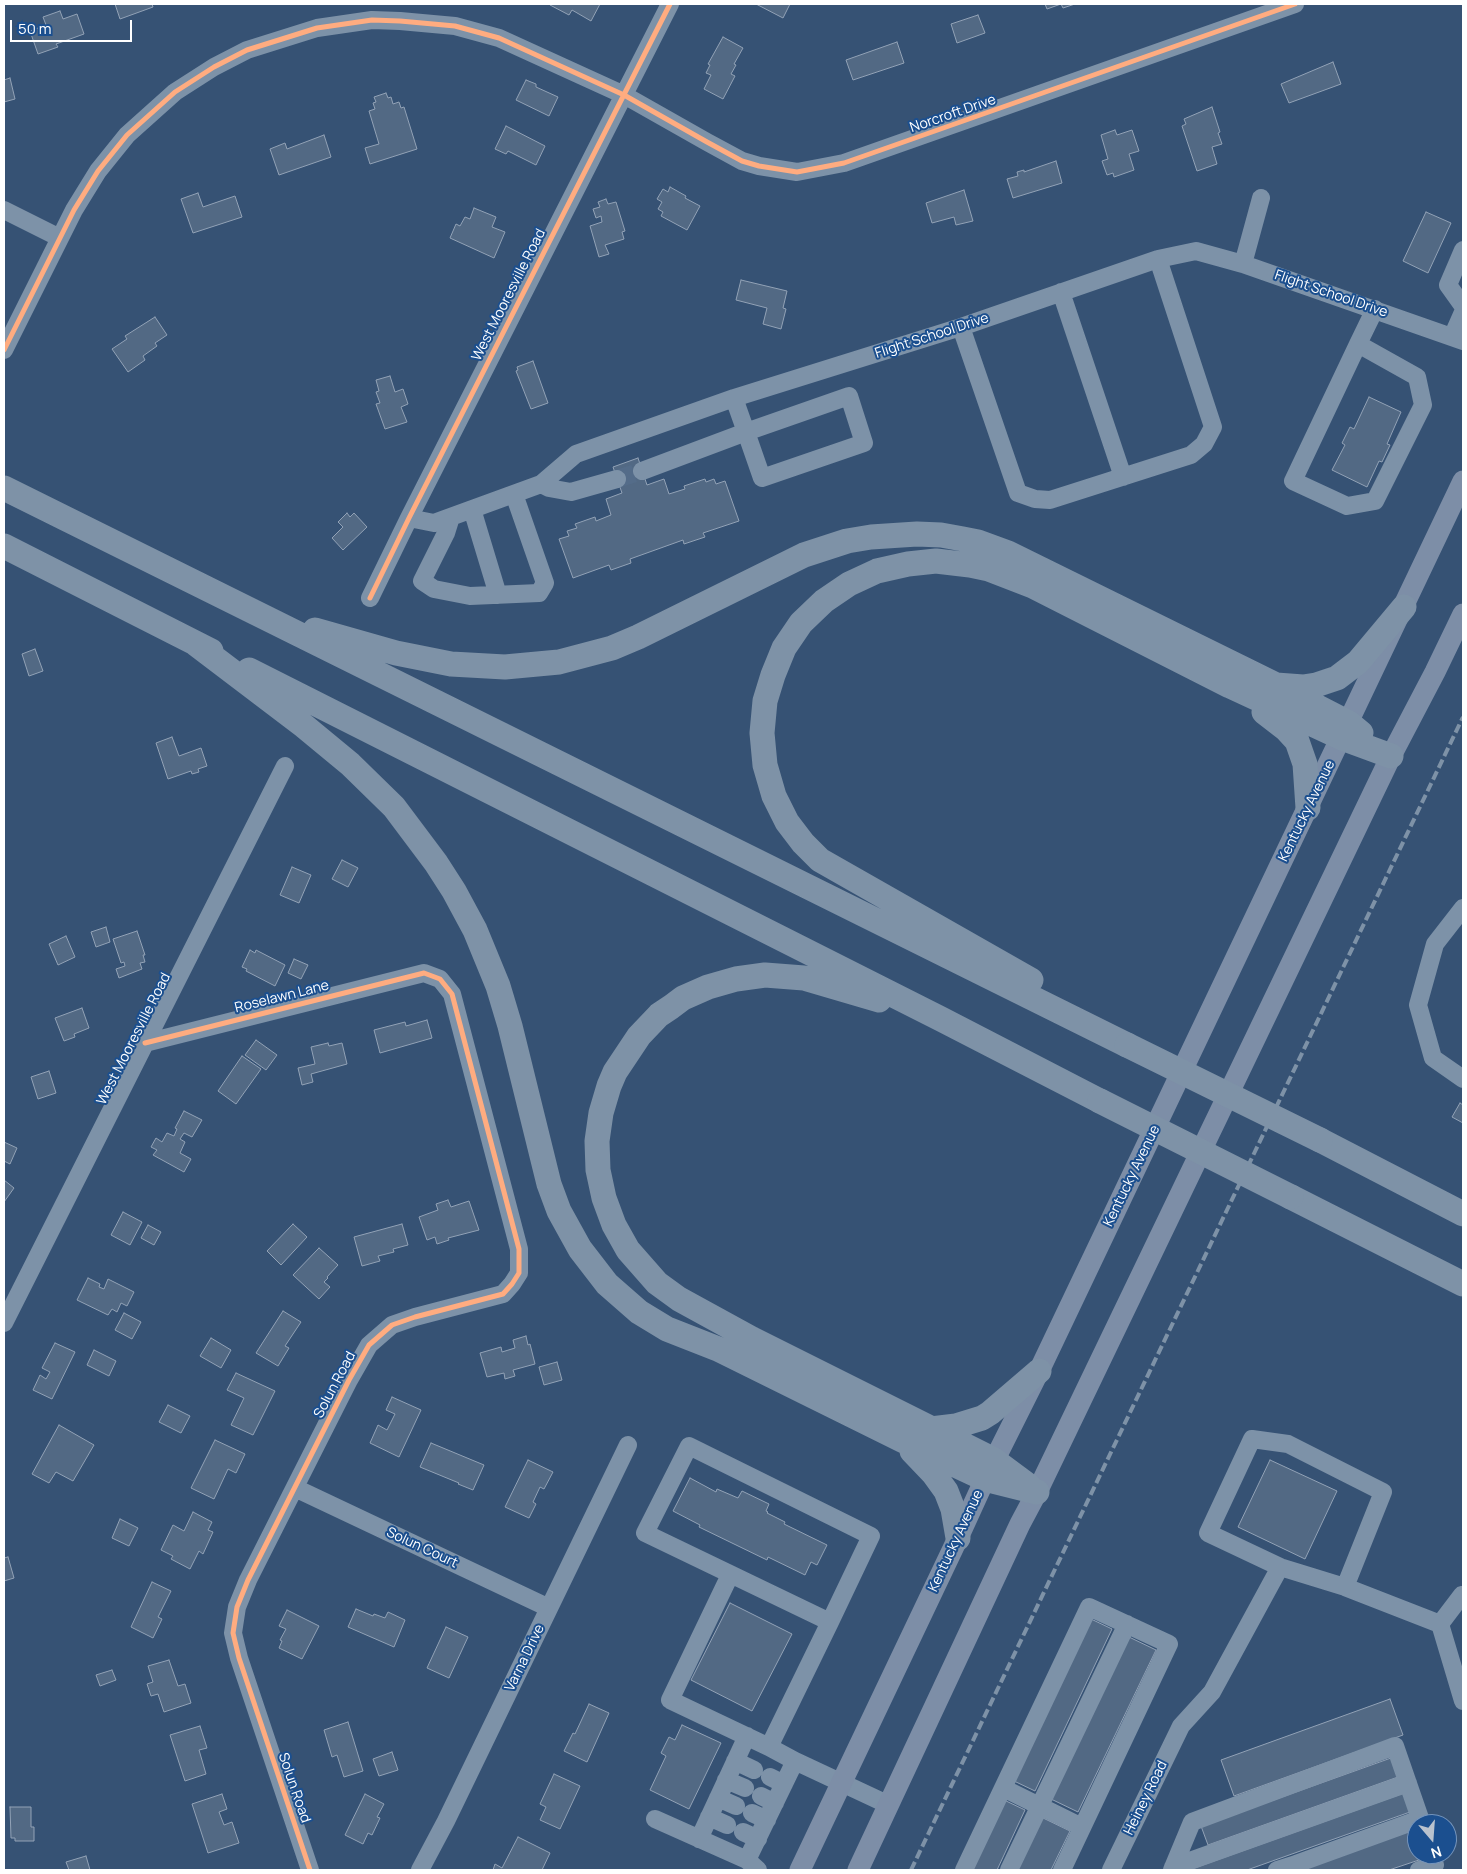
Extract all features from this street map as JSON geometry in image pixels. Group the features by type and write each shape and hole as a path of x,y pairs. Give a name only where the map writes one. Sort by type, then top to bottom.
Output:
{"highway":[{"path":"4,488 1320,1140 1463,1214"},
{"path":"257,614 425,660 478,667 558,662 612,648 638,637 784,565 825,548 871,537 917,534 941,535 978,542 1008,553 1276,685 1345,731 1391,756"},
{"path":"4,546 512,801 1463,1284"},
{"path":"1100,1032 1077,1006 820,860 803,843 787,822 774,796 765,765 762,733 765,701 772,675 784,648 801,623 836,592 877,571 908,564 936,561 970,565 1012,578 1230,686 1345,731"},
{"path":"1276,685 1303,687 1337,678 1358,662 1404,607"},
{"path":"196,644 304,726 350,764 394,807 436,863 475,930 498,986 510,1026 547,1177 556,1204 580,1249 607,1284 652,1321 718,1349 902,1440 990,1470 1037,1492"},
{"path":"1230,686 1286,729 1297,741 1303,756 1307,775 1308,808"},
{"path":"941,1019 816,981 791,976 750,976 722,982 695,992 671,1007 649,1025 630,1048 615,1072 601,1113 597,1156 600,1184 614,1225 628,1250 657,1283 686,1303 752,1339 931,1428 990,1470"},
{"path":"931,1428 956,1426 982,1418 1039,1371"},
{"path":"902,1440 934,1473 946,1491 953,1509 958,1538"}],"main road":[{"name":"Kentucky Avenue","path":"800,1870 1463,481"},
{"path":"858,1870 1020,1524 1391,756 1463,614"}],"street":[{"name":"West Mooresville Road","path":"370,598 670,4"},
{"name":"Norcroft Drive","path":"4,350 60,238 88,187 109,156 127,135 168,98 214,66 247,50 317,28 372,20 427,22 455,26 499,38 624,94 742,161 759,166 797,172 844,163 1295,4"},
{"path":"1243,264 1262,198"},
{"path":"4,210 60,238"},
{"path":"1463,250 1448,284 1463,306"},
{"name":"Flight School Drive","path":"409,518 434,523 541,484 576,454 734,398 961,328 1158,259 1196,251 1243,264 1458,339"},
{"path":"961,328 1018,493 1035,499 1050,500 1191,455 1204,444 1213,427 1158,259"},
{"path":"1061,292 1123,477"},
{"path":"1358,344 1417,377 1423,405 1375,501 1348,506 1293,481 1358,344 1375,309"},
{"path":"1458,339 1463,312"},
{"path":"642,471 746,432 849,396 864,443 762,478 746,432 734,398"},
{"path":"541,484 549,488 571,492 617,479"},
{"path":"451,517 446,533 422,581 434,589 470,596 539,593 545,583 514,494"},
{"path":"472,509 498,595"},
{"name":"West Mooresville Road","path":"4,1323 285,766"},
{"path":"1463,908 1435,944 1418,1004 1433,1058 1463,1079"},
{"name":"Roselawn Lane","path":"145,1043 424,973"},
{"name":"Solun Road","path":"310,1870 246,1683 233,1633 238,1607 248,1580 349,1380 369,1345 392,1325 415,1317 503,1294 519,1273 520,1249 452,994 440,979 424,973"},
{"path":"1345,1587 1383,1492 1288,1444 1252,1438 1208,1533 1280,1567 1345,1587 1440,1624"},
{"name":"Varna Drive","path":"420,1870 446,1821 628,1445"},
{"path":"769,1747 830,1622 871,1536 689,1446 645,1533 830,1622"},
{"name":"Solun Court","path":"295,1488 549,1608"},
{"name":"Heiney Road","path":"1111,1870 1180,1726 1212,1692 1280,1567"},
{"path":"730,1575 670,1700 889,1805"},
{"path":"1440,1624 1463,1596"},
{"path":"964,1870 1089,1607 1169,1644 1062,1870"},
{"path":"1009,1870 1127,1624"},
{"path":"1440,1624 1463,1701"},
{"path":"699,1839 747,1736"},
{"path":"1172,1869 1192,1822 1395,1746 1419,1814"},
{"path":"769,1777 795,1760"},
{"path":"735,1761 769,1777"},
{"path":"655,1819 753,1865 751,1835 768,1800 769,1777"},
{"path":"726,1780 744,1788"},
{"path":"1172,1869 1408,1783"},
{"path":"1003,1788 1082,1827"},
{"path":"718,1798 736,1806"},
{"path":"709,1817 727,1825"},
{"path":"1277,1870 1297,1867 1407,1826"},
{"path":"1419,1870 1435,1864"}],"building":[{"path":"115,4 152,4 153,7 120,19"},
{"path":"551,4 600,4 591,21 572,10 569,15"},
{"path":"756,4 790,4 783,18"},
{"path":"1045,4 1061,4 1047,9"},
{"path":"1061,4 1075,4 1063,8"},
{"path":"60,11 63,19 77,14 84,34 56,44 58,47 38,54 30,31 46,25 43,17"},
{"path":"978,15 985,33 957,43 951,24"},
{"path":"723,37 743,48 731,74 735,76 723,99 704,89 711,75 706,73 710,65 708,64"},
{"path":"897,42 904,63 853,80 846,60"},
{"path":"1333,62 1341,84 1289,103 1281,84"},
{"path":"10,78 15,99 4,102 4,80"},
{"path":"526,80 558,97 549,116 516,100"},
{"path":"386,93 388,98 391,97 393,104 399,102 401,108 404,107 417,149 370,164 365,148 379,144 369,111 375,109 373,103 376,102 374,97"},
{"path":"1212,107 1222,144 1212,147 1217,164 1197,171 1182,126 1186,124 1184,119"},
{"path":"506,126 545,146 536,165 508,151 506,154 495,149"},
{"path":"1115,130 1117,135 1132,130 1139,151 1129,154 1134,170 1114,177 1113,173 1107,175 1102,161 1108,159 1101,135"},
{"path":"324,135 331,157 279,175 270,149 285,143 287,149"},
{"path":"1056,161 1062,183 1013,198 1007,179 1018,176 1017,172 1024,170 1024,172"},
{"path":"670,187 700,206 687,230 661,216 663,212 658,209 662,202 657,199 663,189 668,192"},
{"path":"964,190 973,221 956,225 954,217 932,223 926,203"},
{"path":"198,193 203,207 235,196 242,217 193,233 181,199"},
{"path":"606,199 608,204 616,202 625,231 622,232 624,239 605,245 609,254 599,257 590,226 602,222 601,216 596,218 593,209 600,207 598,202"},
{"path":"474,208 496,217 492,227 505,232 494,258 450,238 456,224 460,226 465,217 470,219"},
{"path":"1426,212 1451,223 1428,273 1403,261"},
{"path":"741,280 787,291 783,308 786,309 781,329 763,324 767,308 736,300"},
{"path":"155,317 167,335 155,343 157,346 143,356 145,360 128,372 112,349 127,339 125,336"},
{"path":"533,361 548,403 531,409 516,371 518,370 517,367"},
{"path":"390,376 395,392 403,389 408,404 401,407 407,422 385,429 376,404 380,403 376,392 379,391 376,380"},
{"path":"1369,397 1401,412 1387,444 1390,445 1382,462 1379,461 1367,487 1332,470 1345,445 1342,443 1350,427 1354,429"},
{"path":"638,458 647,485 664,479 669,494 685,489 684,486 705,479 706,482 714,479 716,484 725,481 739,521 703,533 705,537 684,544 683,540 630,559 631,563 611,570 609,565 573,578 559,539 569,536 567,531 577,528 575,524 595,517 596,521 611,515 606,499 622,493 613,467"},
{"path":"347,513 350,517 354,513 367,527 343,550 332,538 343,527 338,522"},
{"path":"35,649 43,671 29,676 22,654"},
{"path":"172,737 179,756 201,748 207,766 198,769 199,772 192,774 191,771 168,779 156,743"},
{"path":"342,860 358,868 348,887 332,879"},
{"path":"292,867 311,875 299,903 280,895"},
{"path":"106,927 110,942 96,947 91,932"},
{"path":"137,931 145,955 143,955 145,962 140,963 142,969 119,978 116,969 125,966 124,962 121,963 113,939"},
{"path":"66,936 75,957 58,965 49,944"},
{"path":"250,950 255,953 256,950 285,965 275,986 242,967"},
{"path":"294,959 308,965 301,979 288,973"},
{"path":"82,1008 89,1028 74,1034 75,1037 64,1041 55,1018"},
{"path":"427,1020 432,1038 380,1053 374,1030 405,1022 406,1026"},
{"path":"256,1040 277,1055 266,1070 245,1055"},
{"path":"328,1043 329,1046 342,1043 347,1064 311,1074 313,1082 302,1085 298,1068 315,1064 311,1047"},
{"path":"242,1056 261,1069 236,1104 218,1091"},
{"path":"49,1071 56,1093 38,1099 31,1077"},
{"path":"1460,1103 1463,1105 1463,1123 1452,1117"},
{"path":"184,1111 202,1120 192,1137 184,1133 180,1139 185,1142 180,1153 191,1159 184,1172 153,1155 157,1150 151,1147 156,1138 162,1142 167,1133 174,1136 177,1129 175,1128"},
{"path":"4,1142 17,1148 10,1164 4,1161"},
{"path":"4,1180 14,1188 4,1202"},
{"path":"448,1200 451,1207 469,1201 479,1230 448,1238 449,1240 437,1244 435,1237 427,1240 419,1217 438,1210 436,1204"},
{"path":"123,1212 142,1222 130,1245 111,1235"},
{"path":"293,1224 307,1237 281,1265 267,1251"},
{"path":"402,1224 408,1245 393,1249 394,1252 378,1256 380,1261 362,1266 354,1237"},
{"path":"148,1225 161,1232 154,1245 141,1238"},
{"path":"319,1248 338,1265 324,1282 330,1287 319,1299 293,1275"},
{"path":"88,1278 100,1284 99,1287 104,1289 108,1279 134,1292 127,1306 121,1303 117,1312 112,1309 108,1315 77,1300"},
{"path":"283,1311 301,1322 285,1346 289,1348 278,1366 256,1353"},
{"path":"124,1313 141,1322 132,1339 115,1330"},
{"path":"526,1336 535,1364 513,1370 515,1376 505,1379 504,1373 487,1377 480,1353 501,1347 502,1352 515,1348 513,1340"},
{"path":"211,1338 231,1350 221,1368 200,1356"},
{"path":"55,1343 75,1352 52,1399 33,1390 40,1375 46,1379 50,1372 42,1368"},
{"path":"94,1350 116,1361 109,1376 87,1365"},
{"path":"557,1362 562,1380 544,1385 539,1367"},
{"path":"236,1373 275,1391 253,1435 231,1425 244,1398 227,1390"},
{"path":"392,1397 421,1410 399,1457 370,1443 378,1425 387,1430 395,1414 386,1410"},
{"path":"168,1405 190,1416 181,1433 159,1422"},
{"path":"59,1425 94,1445 73,1481 56,1472 49,1483 32,1474"},
{"path":"215,1440 245,1454 236,1473 228,1469 214,1499 191,1488"},
{"path":"431,1443 484,1465 473,1490 420,1467"},
{"path":"528,1460 553,1472 544,1489 540,1487 533,1502 536,1504 529,1518 505,1507"},
{"path":"1270,1460 1337,1491 1305,1559 1238,1527"},
{"path":"690,1478 716,1492 717,1489 738,1498 742,1491 769,1504 767,1513 785,1522 784,1524 827,1545 817,1565 811,1562 805,1575 768,1557 767,1560 699,1527 700,1525 673,1511"},
{"path":"193,1512 212,1522 208,1530 213,1532 203,1554 199,1551 190,1569 171,1559 173,1556 161,1550 173,1525 184,1531"},
{"path":"120,1519 138,1528 129,1546 112,1538"},
{"path":"8,1557 14,1578 4,1581 4,1558"},
{"path":"152,1582 171,1591 158,1617 162,1619 153,1638 131,1627"},
{"path":"730,1603 792,1634 752,1711 691,1680"},
{"path":"356,1609 373,1616 374,1614 385,1618 388,1612 405,1620 394,1647 348,1627"},
{"path":"287,1610 319,1626 302,1659 279,1648 282,1641 280,1640 286,1629 279,1626"},
{"path":"1091,1619 1112,1629 1035,1791 1014,1781"},
{"path":"446,1627 468,1637 449,1678 427,1668"},
{"path":"1129,1637 1156,1650 1078,1812 1051,1799"},
{"path":"169,1660 178,1686 185,1684 191,1703 164,1712 158,1694 151,1696 147,1684 153,1682 148,1666"},
{"path":"112,1670 116,1680 100,1686 96,1675"},
{"path":"1390,1699 1403,1735 1234,1796 1221,1760"},
{"path":"589,1704 609,1713 587,1762 564,1751 573,1733 575,1734"},
{"path":"348,1722 363,1771 344,1777 337,1755 332,1757 324,1730"},
{"path":"682,1725 721,1743 689,1809 650,1790 666,1756 661,1753 669,1737 675,1740"},
{"path":"200,1726 207,1748 199,1750 206,1774 185,1781 170,1735"},
{"path":"392,1752 398,1770 379,1776 373,1759"},
{"path":"1391,1758 1398,1777 1208,1845 1201,1826"},
{"path":"554,1774 580,1786 560,1829 540,1820 546,1807 540,1804"},
{"path":"1404,1793 1410,1812 1247,1870 1189,1870"},
{"path":"222,1794 227,1809 219,1812 224,1825 232,1822 239,1843 208,1853 192,1804"},
{"path":"365,1794 384,1804 377,1817 380,1818 372,1835 368,1833 363,1844 345,1835"},
{"path":"1004,1800 1025,1810 997,1870 971,1870"},
{"path":"10,1807 31,1807 31,1827 34,1827 34,1841 15,1841 15,1838 11,1838"},
{"path":"1041,1817 1070,1831 1051,1870 1016,1870"},
{"path":"1407,1830 1407,1864 1389,1870 1309,1870 1307,1866"},
{"path":"518,1837 550,1853 542,1870 493,1870 495,1864 502,1868"},
{"path":"86,1856 90,1870 69,1870 66,1862"}],"tunnel":[{"path":"617,479 642,471"}],"railway":[{"path":"911,1870 1463,717"}],"cycle path":[{"path":"370,598 670,4"},
{"path":"4,350 74,210 98,171 127,135 175,92 214,67 247,50 317,28 372,20 400,21 455,26 499,38 624,95 742,161 759,166 797,172 844,163 1295,4"},
{"path":"145,1043 424,973 440,979 452,994 519,1249 519,1273 503,1294 415,1317 392,1325 369,1345 349,1380 248,1580 237,1607 233,1633 239,1658 310,1870"}]}
